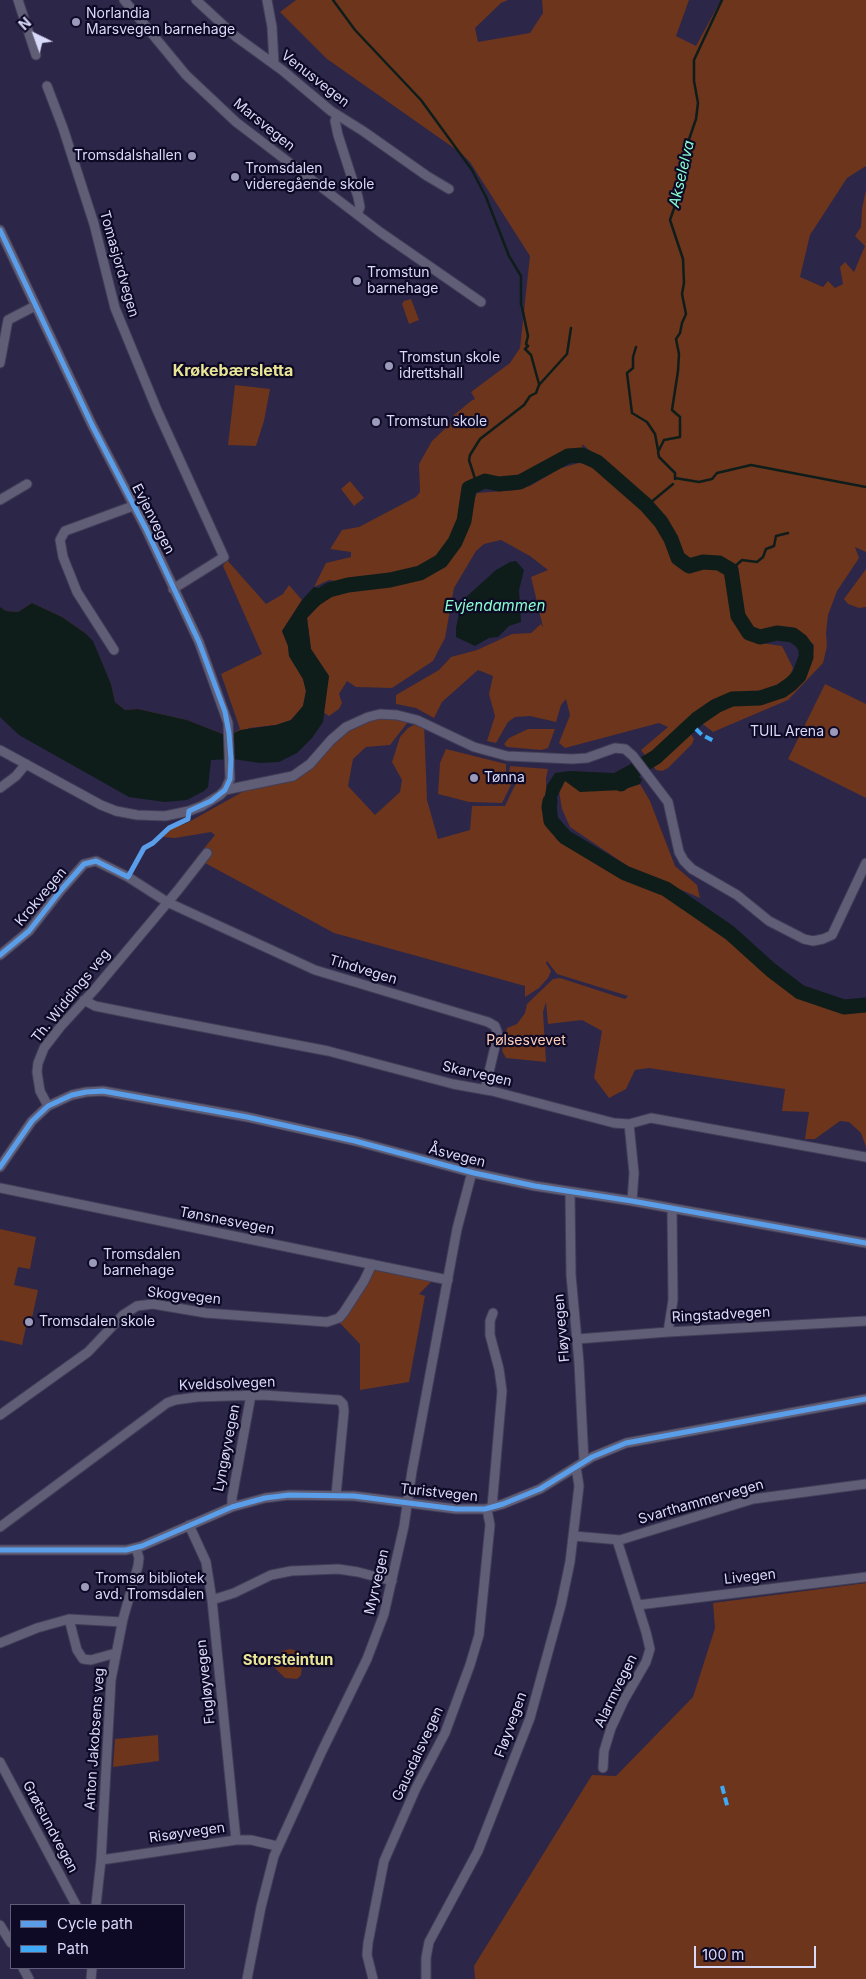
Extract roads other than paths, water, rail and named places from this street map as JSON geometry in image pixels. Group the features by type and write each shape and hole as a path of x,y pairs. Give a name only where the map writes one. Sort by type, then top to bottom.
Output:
{"street":[{"path":"18,0 36,55"},
{"name":"Marsvegen","path":"124,0 186,75 215,104 357,214 481,302"},
{"name":"Venusvegen","path":"196,0 235,36 274,64 336,115 358,127 427,176 449,189"},
{"path":"267,0 272,27 274,64"},
{"name":"Tomasjordvegen","path":"47,86 63,128 94,224 115,308 161,418 224,557 173,589"},
{"path":"336,115 335,121 338,135 358,197 360,207 357,214"},
{"name":"Evjenvegen","path":"0,230 35,306 146,529 199,642 226,716 229,732 230,779 225,790"},
{"path":"0,363 8,320 35,306"},
{"path":"0,500 27,484"},
{"path":"114,650 77,592 63,557 60,540 65,531 133,506"},
{"path":"0,750 101,805 116,811 158,816 180,814 202,806 225,790 293,776 310,764 346,726 357,720 380,714 410,717 460,741 507,756 572,759 587,758 609,749 619,748 625,750 633,756 668,802 678,847 684,861 692,869 736,895 769,921 804,939 813,941 823,940 832,935 866,863"},
{"path":"0,788 18,774 26,764"},
{"name":"Th. Widdings veg","path":"48,1106 42,1096 37,1077 37,1068 40,1058 54,1034 207,853"},
{"name":"Krokvegen","path":"0,955 29,931 60,890 88,862 96,862 128,877 167,902"},
{"name":"Tindvegen","path":"167,902 321,972 488,1022 495,1026 498,1034 485,1089"},
{"name":"Skarvegen","path":"84,1000 95,1006 311,1047 453,1084 485,1089 610,1122 628,1124 645,1119 654,1119 866,1157"},
{"name":"Åsvegen","path":"48,1106 72,1095 103,1091 256,1118 472,1172 570,1192 632,1201 866,1243"},
{"path":"0,1167 34,1119 48,1106"},
{"path":"628,1124 634,1173 632,1201"},
{"name":"Myrvegen","path":"248,1979 261,1907 277,1846 367,1659 382,1623 408,1502 410,1479 457,1229 472,1172"},
{"name":"Tønsnesvegen","path":"0,1188 448,1280"},
{"name":"Fløyvegen","path":"426,1979 426,1958 429,1942 478,1852 530,1718 561,1605 574,1536 580,1464 577,1339 571,1275 570,1192"},
{"path":"668,1332 673,1300 672,1209"},
{"name":"Skogvegen","path":"0,1415 88,1352 123,1315 136,1306 153,1304 206,1313 327,1322 336,1320 342,1315 364,1281 372,1264"},
{"name":"Gausdalsvegen","path":"373,1979 368,1955 368,1943 384,1862 416,1788 445,1733 470,1665 479,1634 502,1391 499,1369 490,1335 490,1321 493,1313"},
{"name":"Ringstadvegen","path":"577,1339 866,1321"},
{"name":"Kveldsolvegen","path":"0,1527 171,1401 197,1397 251,1395 333,1398 342,1403 344,1419 336,1495"},
{"name":"Lyngøyvegen","path":"232,1507 232,1498 251,1395"},
{"name":"Turistvegen","path":"0,1550 119,1551 136,1548 232,1507 265,1498 289,1495 336,1495 456,1509 490,1508 540,1488 600,1453 626,1443 688,1430 866,1399"},
{"name":"Svarthammervegen","path":"574,1536 617,1540 753,1499 866,1484"},
{"name":"Fugløyvegen","path":"189,1525 206,1562 212,1600 236,1840"},
{"name":"Alarmvegen","path":"603,1768 604,1751 612,1728 624,1700 646,1662 649,1653 649,1642 617,1540"},
{"name":"Anton Jakobsens veg","path":"96,1904 101,1860 108,1709 122,1622 138,1566 139,1558 136,1548"},
{"path":"212,1600 271,1575 291,1571 338,1570 392,1581"},
{"name":"Livegen","path":"638,1605 866,1577"},
{"path":"69,1619 74,1644 84,1660 116,1653"},
{"path":"0,1642 37,1628 69,1619 122,1622"},
{"name":"Grøtsundvegen","path":"0,1762 75,1904"},
{"name":"Risøyvegen","path":"101,1860 236,1840 252,1840 277,1846"},
{"path":"0,1924 10,1941"}],"water":[{"name":"Evjendammen","path":"516,561 524,570 519,590 521,622 509,626 498,637 489,638 475,646 456,637 461,604 465,598 496,570 510,562"},
{"path":"314,587 332,592 307,618 311,649 329,676 323,722 312,738 297,753 279,762 260,763 233,759 211,760 208,787 187,800 165,802 129,797 19,735 0,717 0,607 6,611 18,612 32,603 62,617 93,641 111,684 115,702 125,710 138,709 187,720 225,735 240,730 276,725 291,720 303,706 306,691 303,679 289,656 288,646 282,631 302,600"},
{"path":"629,765 642,780 640,784 622,790 580,792 565,781 556,799 557,819 565,837 551,821 545,806 547,785 555,773 570,771 614,773"}],"waterway":[{"path":"333,0 355,30 421,100 472,170 486,197 509,256 521,276 521,305"},
{"name":"Akselelva","path":"675,479 675,473 659,457 658,452 664,440 680,437 680,417 672,410 679,354 676,339 686,314 682,294 684,283 683,259 670,220 678,197 684,154 696,119 698,103 694,81 694,60 722,0"},
{"path":"522,307 528,336 526,344 528,346 525,349 531,355 539,384"},
{"path":"477,485 469,460 470,455 480,439 524,405 530,396 536,393 539,385 567,354 571,328"},
{"path":"636,347 633,357 633,368 627,373 632,413 647,422 655,434 658,450"},
{"path":"312,601 329,590 420,573 441,561 455,542 464,521 469,488 485,481 499,484 520,482 568,456 582,455 597,462 646,505 661,522 671,539 678,558 689,566 703,562 719,563 731,570 738,616 749,633 760,637 777,633 793,635 806,648 806,657 799,676 791,684 781,691 760,698 732,699 716,706 697,719 656,757 636,769 621,784"},
{"path":"675,478 699,482 712,479 717,473 751,465 866,487"},
{"name":"Akselelva","path":"644,504 650,503 673,484"},
{"path":"731,570 742,560 757,562 763,557 766,549 774,546 776,536 788,533"},
{"path":"550,801 551,821 565,837 625,873 666,889 730,933 771,970 800,992 844,1007 866,1005"}],"place":[{"name":"Norlandia Marsvegen barnehage","path":"76,22"},
{"name":"Tromsdalshallen","path":"192,156"},
{"name":"Tromsdalen videregående skole","path":"235,177"},
{"name":"Tromstun barnehage","path":"357,281"},
{"name":"Tromstun skole idrettshall","path":"389,366"},
{"name":"Tromstun skole","path":"376,422"},
{"name":"TUIL Arena","path":"834,732"},
{"name":"Tønna","path":"474,778"},
{"name":"Tromsdalen barnehage","path":"93,1263"},
{"name":"Tromsdalen skole","path":"29,1322"},
{"name":"Tromsø bibliotek avd. Tromsdalen","path":"85,1587"}],"district":[{"name":"Krøkebærsletta","path":"233,371"},
{"name":"Storsteintun","path":"288,1660"}],"park label":[{"name":"Pølsesvevet","path":"526,1041"}]}
